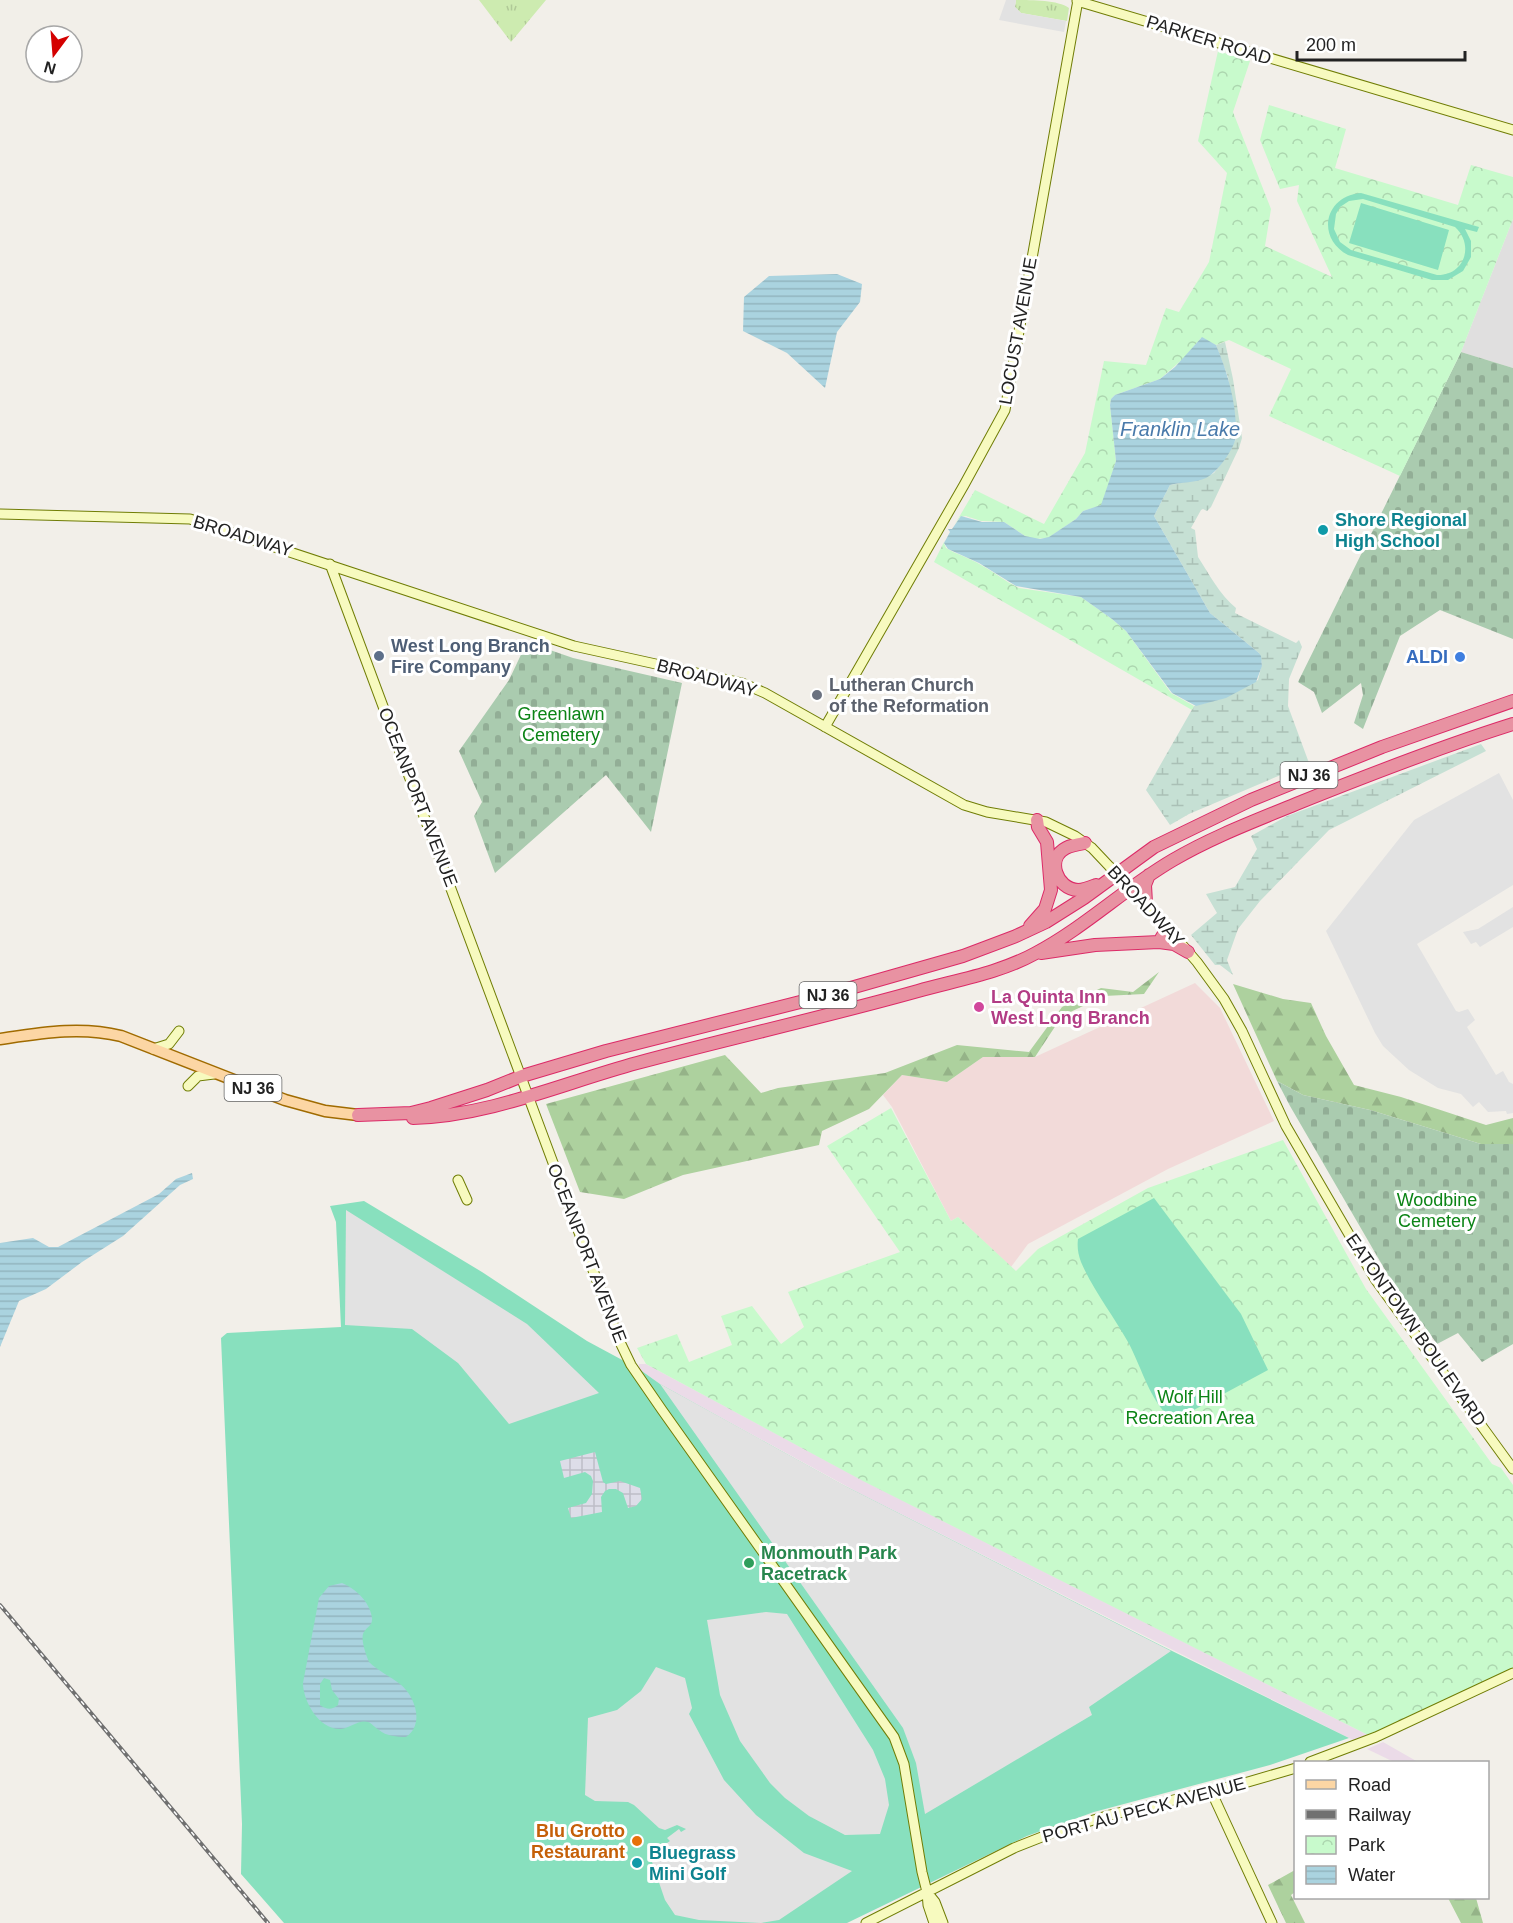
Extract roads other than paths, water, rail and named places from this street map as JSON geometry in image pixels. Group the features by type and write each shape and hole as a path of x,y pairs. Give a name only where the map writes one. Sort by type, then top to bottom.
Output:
{"highway":[{"name":"NJ 36","path":"358,1115 392,1115 428,1109 478,1094 522,1076 688,1029 919,970 963,956 1022,933 1056,916 1154,847 1265,793 1382,747 1513,701"},
{"name":"NJ 36","path":"358,1115 390,1119 435,1118 529,1096 635,1064 948,984 1034,954 1071,932 1149,875 1197,847 1265,816 1403,762 1513,724"},
{"path":"1022,933 1045,909 1051,890 1047,842 1037,825 1037,820"},
{"path":"1085,843 1066,848 1060,854 1055,868 1058,879 1066,886 1076,890 1103,883"},
{"path":"1146,903 1145,885 1149,875"},
{"path":"1159,942 1167,929"},
{"path":"1034,954 1095,945 1159,942 1174,944 1188,952"}],"main road":[{"name":"NJ 36","path":"0,1039 61,1030 90,1030 121,1036 215,1074 304,1106 358,1115"}],"street":[{"name":"PARKER ROAD","path":"1078,1 1513,130"},
{"name":"LOCUST AVENUE","path":"825,727 1005,410 1078,1"},
{"name":"BROADWAY","path":"0,514 190,519 574,646 748,685 964,805 987,813 1037,820 1056,826 1085,843 1116,873 1146,903 1209,977 1242,1031 1286,1126"},
{"name":"OCEANPORT AVENUE","path":"330,564 619,1340 631,1365 894,1737 904,1764 928,1905 934,1923"},
{"path":"152,1049 162,1048 169,1044 179,1031"},
{"path":"188,1086 198,1076 215,1074"},
{"name":"EATONTOWN BOULEVARD","path":"1286,1126 1375,1279 1513,1469"},
{"path":"458,1180 467,1200"},
{"path":"1313,1761 1376,1737 1513,1673"},
{"name":"PORT AU PECK AVENUE","path":"866,1923 1014,1848 1056,1831 1294,1769"},
{"path":"1211,1791 1272,1923"},
{"path":"927,1892 935,1902 943,1923"}],"water":[{"path":"837,274 862,284 860,302 837,332 825,388 787,353 743,331 744,297 769,276"},
{"name":"Franklin Lake","path":"1202,337 1216,345 1231,389 1235,413 1235,441 1225,460 1206,478 1170,485 1154,516 1210,613 1259,653 1262,666 1256,682 1226,698 1196,706 1172,693 1126,631 1081,597 1016,586 979,563 948,549 944,543 950,532 948,529 952,529 961,516 982,522 1004,522 1025,536 1040,539 1049,537 1076,519 1083,511 1101,505 1116,461 1111,399 1115,395 1160,379 1175,367"},
{"path":"192,1173 193,1179 180,1185 123,1236 82,1262 46,1289 19,1301 0,1347 0,1243 33,1238 49,1247 58,1247 159,1194 176,1179"},
{"path":"342,1583 357,1592 371,1612 372,1621 363,1637 369,1662 405,1689 416,1710 415,1725 406,1737 385,1734 365,1721 341,1729 333,1728 319,1720 309,1706 303,1683 319,1598 329,1586","holes":["324,1678 330,1680 332,1690 339,1699 338,1705 329,1709 320,1705 320,1684"]}],"railway":[{"path":"0,1605 268,1923"}],"place":[{"name":"Shore Regional High School","path":"1323,530"},
{"name":"West Long Branch Fire Company","path":"379,656"},
{"name":"ALDI","path":"1460,657"},
{"name":"Lutheran Church of the Reformation","path":"817,695"},
{"name":"La Quinta Inn West Long Branch","path":"979,1007"},
{"name":"Monmouth Park Racetrack","path":"749,1563"},
{"name":"Blu Grotto Restaurant","path":"637,1841"},
{"name":"Bluegrass Mini Golf","path":"637,1863"}],"park label":[{"name":"Greenlawn Cemetery","path":"561,724"},
{"name":"Woodbine Cemetery","path":"1437,1210"},
{"name":"Wolf Hill Recreation Area","path":"1190,1407"}]}
